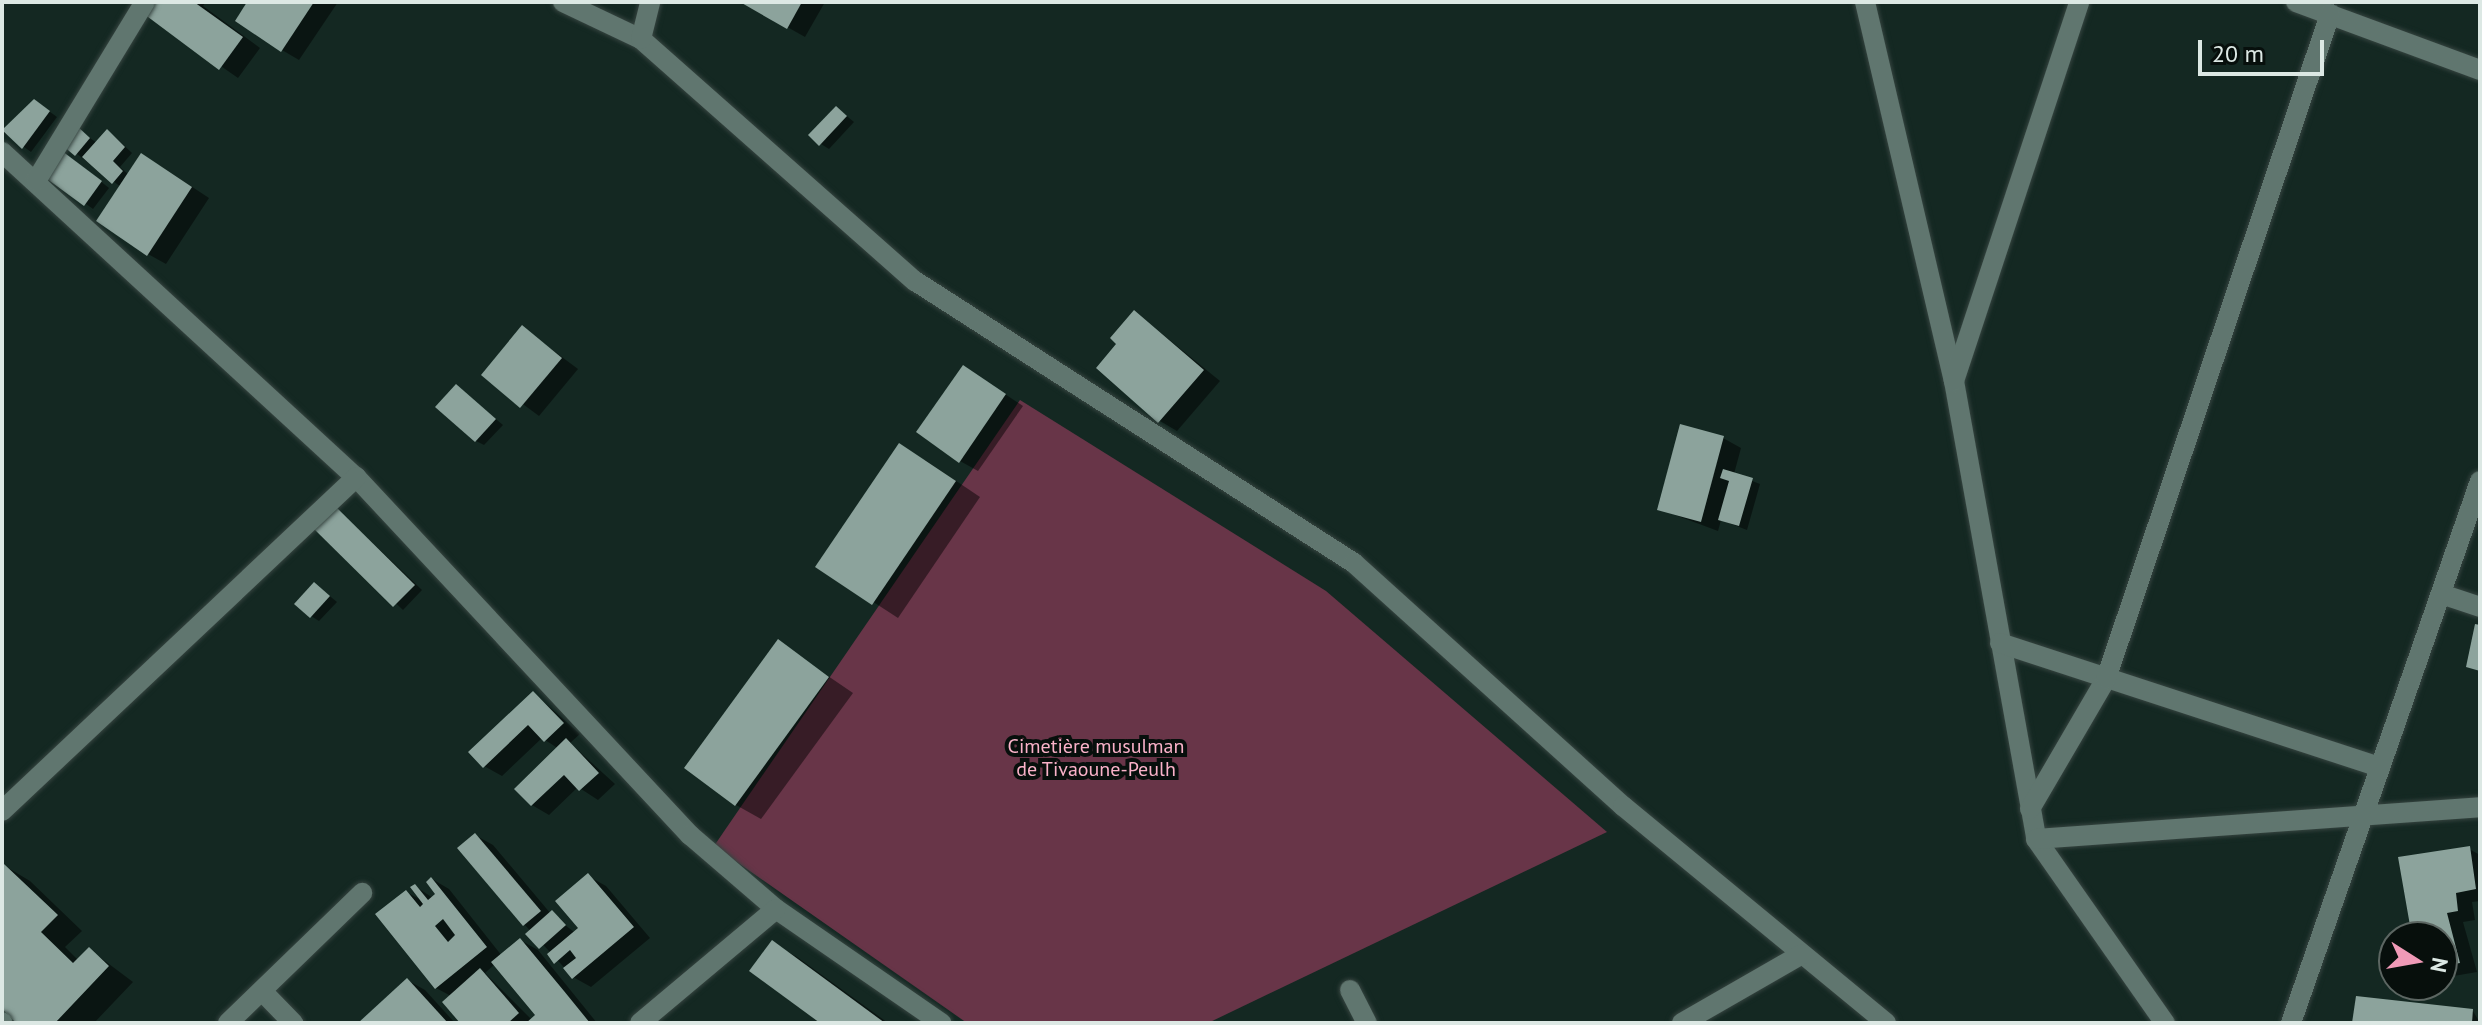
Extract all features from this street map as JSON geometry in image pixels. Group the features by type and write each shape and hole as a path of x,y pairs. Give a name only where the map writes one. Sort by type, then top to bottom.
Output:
{"street":[{"path":"36,181 145,2"},
{"path":"563,2 641,39 915,281 1354,563 1623,806 1886,1023"},
{"path":"641,39 650,2"},
{"path":"1865,2 1954,381 2036,839 2165,1023"},
{"path":"1954,381 2079,2"},
{"path":"2296,2 2480,70"},
{"path":"2030,809 2106,679 2330,14"},
{"path":"2,152 356,477 690,835 776,909 941,1023"},
{"path":"2,811 356,477"},
{"path":"2291,1023 2480,481"},
{"path":"2441,594 2480,607"},
{"path":"2000,643 2380,767"},
{"path":"2036,839 2480,807"},
{"path":"228,1023 362,893"},
{"path":"640,1023 776,909"},
{"path":"1682,1023 1802,954"},
{"path":"1350,990 1367,1023"},
{"path":"262,991 293,1023"}],"green space":[{"name":"Cimetière musulman de Tivaoune-Peulh","path":"1020,400 1326,591 1607,832 1208,1023 967,1023 714,846"}],"building":[{"path":"146,2 194,2 243,37 219,70 140,11"},
{"path":"247,2 314,2 281,52 235,21"},
{"path":"740,2 802,2 787,29"},
{"path":"34,99 50,111 22,149 2,130"},
{"path":"836,106 847,116 819,146 808,135"},
{"path":"77,126 90,138 75,156 62,145"},
{"path":"107,129 125,147 113,161 123,171 112,184 82,157"},
{"path":"62,151 102,181 84,206 43,176"},
{"path":"141,153 192,187 147,256 96,221"},
{"path":"1134,310 1204,370 1158,423 1096,368 1116,344 1110,338"},
{"path":"522,325 562,358 520,408 481,375"},
{"path":"963,365 1006,394 959,463 916,432"},
{"path":"456,384 496,419 475,442 435,407"},
{"path":"1680,424 1724,436 1701,522 1657,510"},
{"path":"899,443 956,481 872,605 815,567"},
{"path":"1723,469 1753,478 1739,526 1718,520 1729,481 1720,478"},
{"path":"335,506 415,585 393,607 313,528"},
{"path":"314,582 330,596 310,618 294,604"},
{"path":"2475,624 2480,625 2480,671 2466,667"},
{"path":"778,639 829,677 735,806 684,768"},
{"path":"533,691 564,723 544,742 528,725 483,768 468,752"},
{"path":"566,738 599,773 579,791 564,775 531,806 514,789"},
{"path":"475,833 541,911 523,926 457,848"},
{"path":"2470,846 2476,889 2456,893 2458,911 2447,913 2449,921 2409,921 2398,857"},
{"path":"4,864 58,915 41,932 73,963 89,947 109,966 55,1023 16,1023 2,1009"},
{"path":"588,873 634,927 572,979 563,968 576,958 570,950 554,964 547,954 578,928 555,901"},
{"path":"431,877 487,947 435,989 375,914 406,890 420,907 423,904 410,887 415,884 428,900 435,894 426,882","holes":["443,919 455,935 448,942 435,926"]},
{"path":"552,910 566,925 539,949 525,934"},
{"path":"520,938 590,1023 526,1023 535,1015 491,962"},
{"path":"772,940 885,1023 820,1023 749,971"},
{"path":"480,968 519,1013 508,1023 460,1023 442,1002"},
{"path":"407,978 448,1023 358,1023"},
{"path":"2356,996 2378,998 2378,1001 2473,1009 2472,1023 2352,1023"}]}
